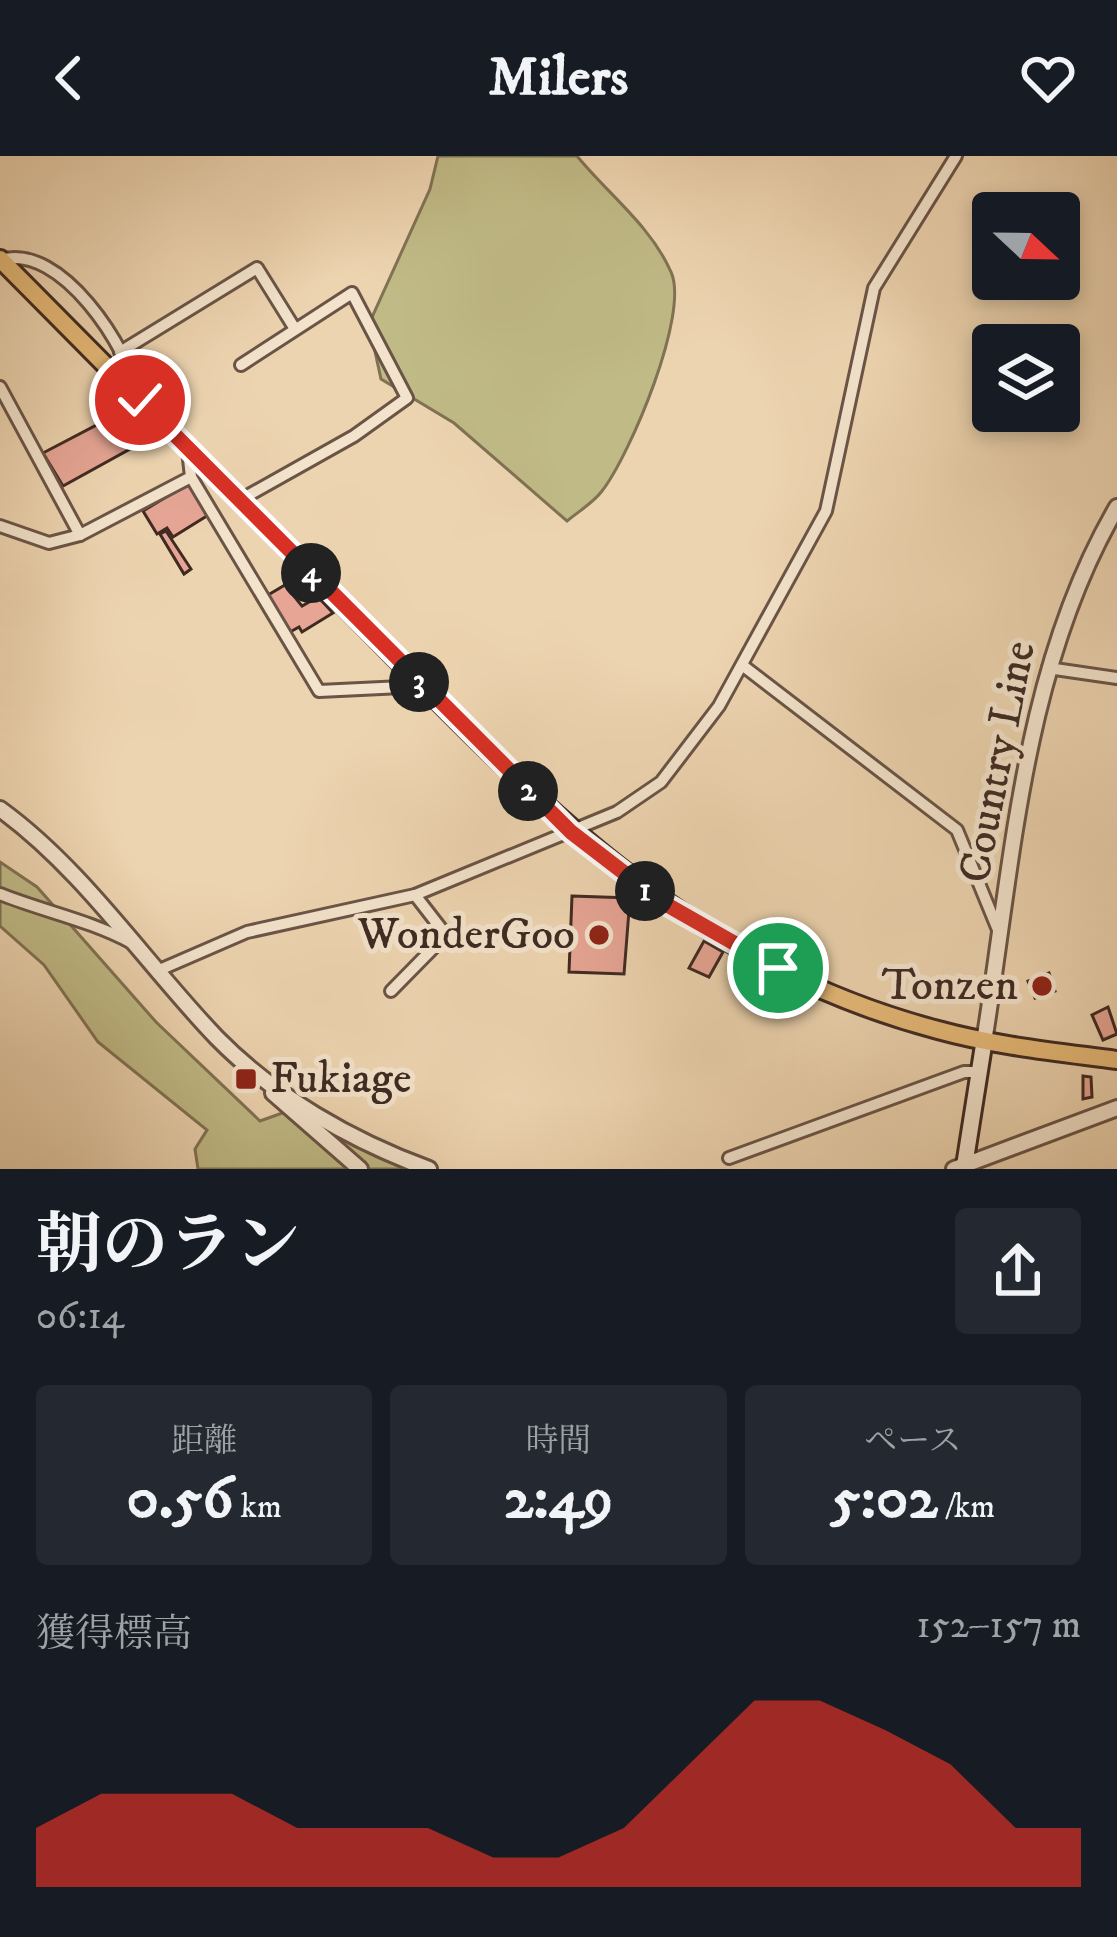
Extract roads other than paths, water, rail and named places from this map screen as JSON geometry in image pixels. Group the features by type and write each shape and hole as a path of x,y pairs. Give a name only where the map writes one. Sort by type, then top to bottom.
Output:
{"main road":[{"path":"0,259 571,832 662,902 778,968 900,1018 985,1042 1117,1060"},
{"path":"961,1168 985,1042"}],"street":[{"path":"158,971 247,932 415,895 571,832 644,798 661,782 698,737 742,665 826,511 874,287 956,156"},
{"path":"0,259 21,257 83,292 119,352 140,400"},
{"path":"119,352 257,268 295,328"},
{"path":"240,500 354,436 407,398 352,292 241,365"},
{"path":"0,387 80,535"},
{"path":"188,448 191,476 319,691 423,686"},
{"path":"0,526 49,544 80,535 191,476"},
{"name":"Country Line","path":"985,1042 1048,668 1073,595 1117,507"},
{"path":"742,665 956,830 1001,937"},
{"path":"1048,668 1117,678"},
{"path":"0,808 47,850 297,1119 360,1169"},
{"path":"0,894 47,912 87,920 134,945"},
{"path":"391,991 446,935 415,895"},
{"path":"249,1067 337,1128 429,1169"},
{"path":"730,1158 964,1072 980,1072"},
{"path":"961,1168 1117,1108"}],"place":[{"name":"WonderGoo","path":"599,935"},
{"name":"Tonzen","path":"1042,986"},
{"name":"Fukiage","path":"246,1079"}]}
